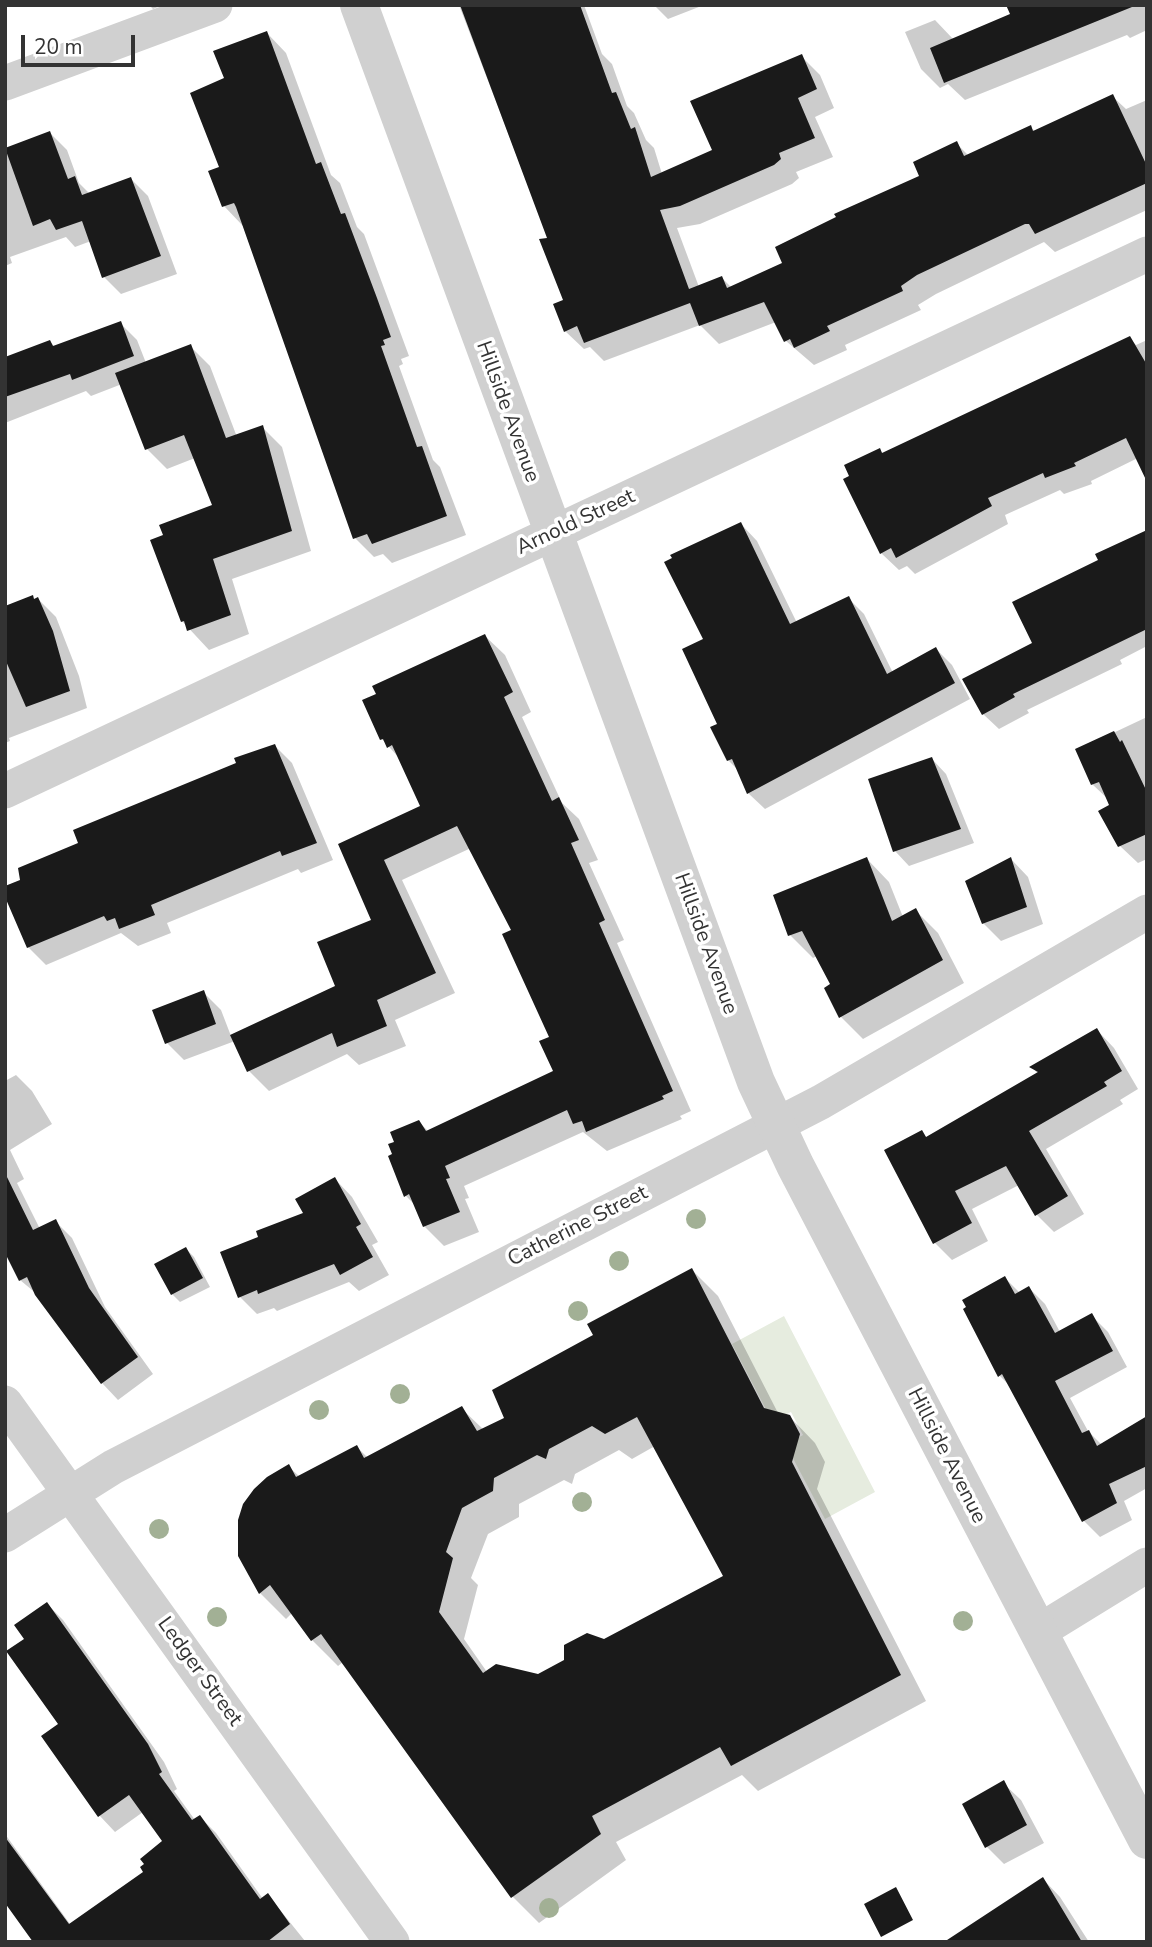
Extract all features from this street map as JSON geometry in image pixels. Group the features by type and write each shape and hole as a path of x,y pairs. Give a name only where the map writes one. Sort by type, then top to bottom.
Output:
{"street":[{"path":"5,83 215,5"},
{"name":"Hillside Avenue","path":"359,5 552,535 756,1082 775,1125 1147,1840"},
{"name":"Arnold Street","path":"5,791 1147,254"},
{"name":"Catherine Street","path":"5,1535 113,1467 821,1102 1147,912"},
{"name":"Ledger Street","path":"5,1402 392,1942"},
{"path":"1038,1632 1147,1565"}],"shaded area":[{"path":"784,1316 875,1492 825,1519 786,1445 803,1435 791,1412 772,1421 732,1344"}],"building":[{"path":"460,5 580,5 612,93 616,92 631,129 635,127 651,177 712,150 690,101 802,54 817,89 798,98 815,138 779,153 781,159 774,165 680,206 660,210 689,289 722,276 727,288 782,263 775,247 836,217 834,214 919,176 913,162 957,141 964,156 1031,125 1033,131 1113,94 1147,166 1147,183 1035,234 1029,224 1025,224 917,275 901,286 903,291 827,326 830,331 794,348 790,339 784,342 764,302 699,326 690,303 584,343 577,326 564,332 553,304 563,300 539,239 547,238"},
{"path":"1006,5 1132,7 944,83 930,48 1010,14"},
{"path":"267,31 316,164 321,162 341,214 345,213 377,298 391,337 383,340 385,345 381,346 417,447 422,446 447,516 372,544 367,534 353,539 236,207 234,203 222,207 208,171 219,167 190,93 224,78 213,51"},
{"path":"50,131 68,179 75,176 82,195 131,177 161,256 102,278 82,221 56,230 50,219 33,226 5,148"},
{"path":"121,321 134,356 72,380 70,374 5,397 5,357 50,340 53,346"},
{"path":"1130,336 1147,365 1147,482 1126,438 1074,463 1076,466 1045,478 1043,473 988,498 992,506 896,558 891,548 880,554 843,479 849,476 844,465 880,448 882,453"},
{"path":"191,344 226,438 263,425 292,531 213,559 231,615 187,631 184,621 181,622 150,540 163,535 159,525 212,505 184,435 145,450 115,373"},
{"path":"741,522 790,624 849,596 887,674 936,647 955,683 747,794 732,759 727,761 710,727 717,724 682,649 703,639 664,562 672,558 670,555"},
{"path":"1147,530 1147,629 1013,694 1015,697 982,715 962,679 1032,643 1012,602 1098,560 1095,554"},
{"path":"33,595 34,599 38,597 53,631 70,691 26,707 5,659 5,606"},
{"path":"485,634 513,692 504,697 552,801 559,797 579,840 571,843 605,920 599,923 673,1091 662,1096 664,1099 586,1132 582,1121 573,1124 567,1110 445,1166 450,1178 446,1179 460,1212 423,1227 409,1194 404,1197 388,1156 392,1154 388,1144 394,1142 390,1132 419,1120 426,1131 553,1071 539,1041 549,1037 502,934 511,930 457,826 384,860 436,973 377,1000 387,1026 337,1047 332,1033 247,1072 230,1035 335,986 317,942 371,920 338,844 420,806 392,745 387,748 383,739 380,740 362,700 376,694 372,686"},
{"path":"1114,731 1120,742 1122,740 1147,792 1147,834 1118,847 1098,811 1109,805 1099,782 1091,785 1075,749"},
{"path":"275,744 317,843 282,856 280,851 151,905 155,915 119,929 115,918 107,921 104,916 27,948 5,897 5,886 20,880 18,868 78,843 73,830 236,763 234,758"},
{"path":"932,757 961,829 893,852 868,779"},
{"path":"867,857 892,921 916,908 943,960 839,1018 824,988 830,984 802,931 788,936 773,895"},
{"path":"1011,857 1027,907 982,924 965,881"},
{"path":"204,990 216,1024 165,1044 152,1010"},
{"path":"1097,1028 1122,1071 1104,1082 1107,1086 1029,1131 1068,1196 1035,1216 1006,1166 955,1191 972,1223 933,1244 884,1150 922,1130 926,1137 1038,1072 1029,1067"},
{"path":"5,1173 33,1230 56,1219 89,1288 138,1357 101,1384 35,1295 27,1277 19,1281 5,1253"},
{"path":"335,1177 361,1224 356,1227 373,1257 340,1275 334,1264 258,1294 257,1290 238,1298 220,1252 258,1237 256,1231 303,1213 295,1199"},
{"path":"186,1247 203,1278 171,1295 154,1264"},
{"path":"692,1268 764,1408 790,1415 800,1434 792,1462 901,1675 731,1766 720,1747 592,1816 601,1834 511,1898 321,1634 311,1641 270,1585 259,1594 238,1556 238,1520 243,1504 254,1489 267,1477 289,1464 296,1477 357,1445 364,1458 462,1406 477,1431 504,1418 492,1390 593,1335 587,1324","holes":["637,1417 723,1576 604,1639 587,1633 564,1645 564,1660 538,1674 496,1664 483,1673 439,1612 453,1558 446,1552 462,1508 493,1491 494,1478 537,1455 546,1459 549,1449 592,1426 605,1434"]},
{"path":"1005,1276 1015,1294 1029,1286 1055,1333 1092,1313 1113,1351 1055,1381 1082,1433 1089,1430 1097,1446 1147,1416 1147,1466 1109,1484 1117,1503 1082,1522 1002,1374 998,1377 963,1309 966,1307 962,1300"},
{"path":"47,1602 148,1744 162,1772 159,1774 192,1820 200,1815 260,1899 268,1893 290,1924 267,1942 33,1942 5,1903 5,1837 69,1924 143,1872 140,1867 144,1864 140,1859 162,1841 129,1795 98,1817 41,1736 58,1724 6,1651 24,1639 14,1625"},
{"path":"1004,1780 1027,1825 985,1848 962,1804"},
{"path":"1043,1877 1082,1942 944,1942"},
{"path":"896,1887 913,1920 881,1937 864,1904"}]}
